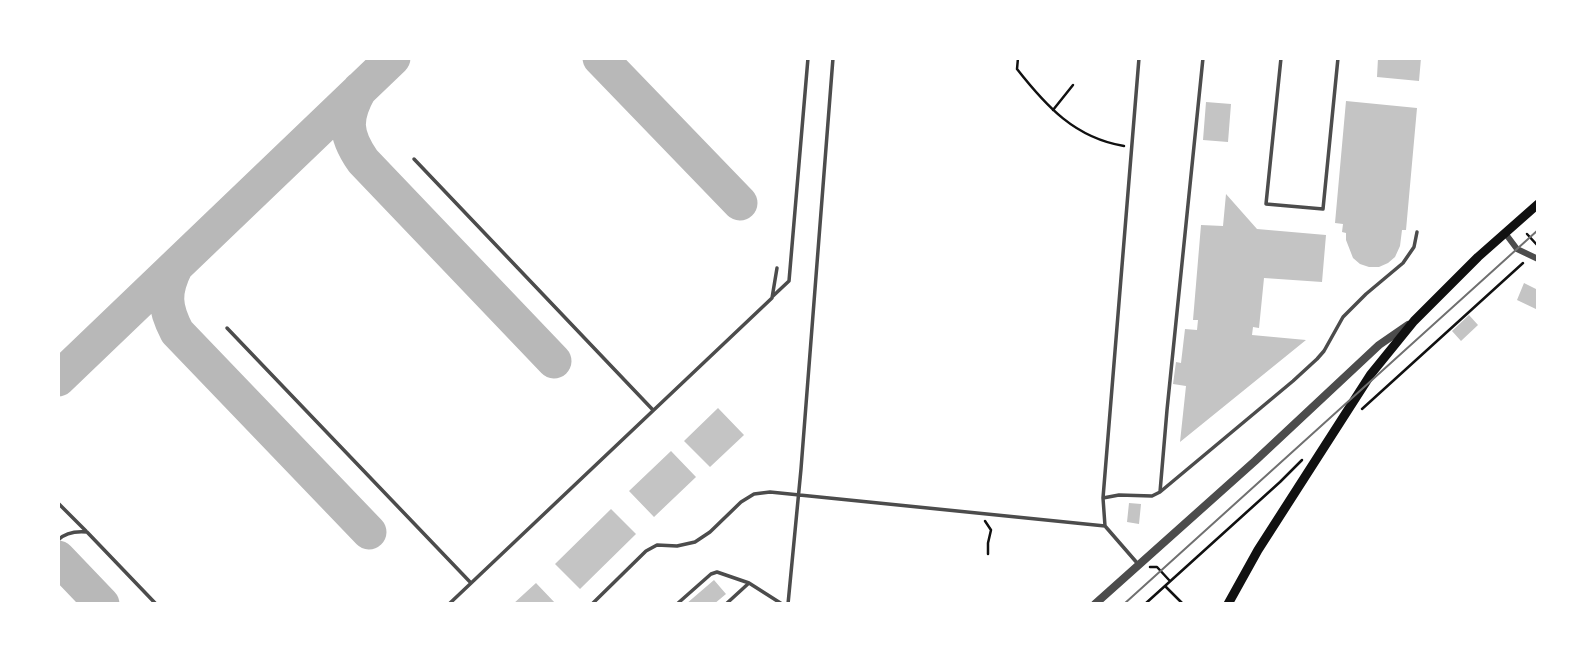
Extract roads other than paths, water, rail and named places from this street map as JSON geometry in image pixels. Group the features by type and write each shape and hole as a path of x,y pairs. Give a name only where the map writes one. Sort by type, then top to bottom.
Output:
{"main road":[{"path":"1228,604 1258,550 1357,394 1414,321 1478,257 1538,204"}],"street":[{"path":"1505,233 1517,249 1535,257"},
{"path":"1096,604 1380,345 1414,321"}],"lane":[{"path":"449,604 789,281 808,58"},
{"path":"788,604 834,58"},
{"path":"1139,58 1103,498 1105,526 1140,566"},
{"path":"1160,492 1203,58"},
{"path":"1281,58 1266,204 1323,209 1338,58"},
{"path":"414,159 653,410"},
{"path":"1103,498 1119,495 1152,496 1160,492 1293,381 1324,351 1343,317 1403,263 1414,247 1417,233"},
{"path":"772,298 777,268"},
{"path":"227,328 471,583"},
{"path":"592,604 646,551 657,545 677,546 695,542 754,494 770,492 1105,526"},
{"path":"58,503 156,604"},
{"path":"58,540 77,531 87,532"},
{"path":"677,604 711,574 717,572 749,583 782,604"},
{"path":"726,604 749,583"}],"tram line":[{"path":"1124,604 1538,230"}]}
